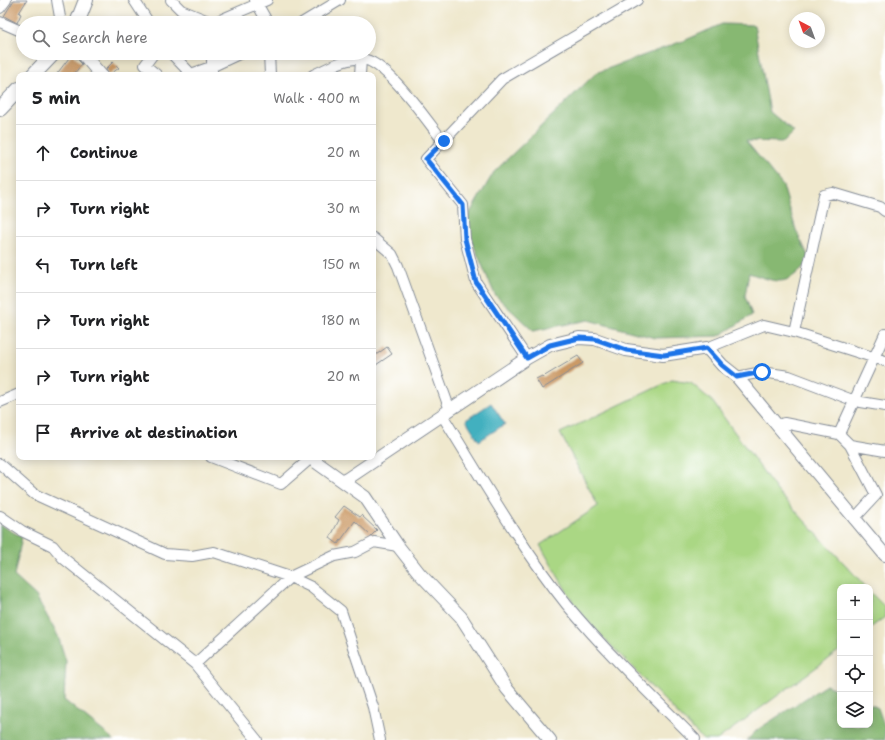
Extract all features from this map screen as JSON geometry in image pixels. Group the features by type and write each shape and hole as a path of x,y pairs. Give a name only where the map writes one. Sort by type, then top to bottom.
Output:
{"main road":[{"path":"80,16 86,0"},
{"path":"36,72 47,60"},
{"path":"0,110 16,92"}],"street":[{"path":"0,8 6,0"},
{"path":"57,0 60,16"},
{"path":"134,0 144,16"},
{"path":"171,0 181,10 196,16"},
{"path":"227,16 256,2 267,0"},
{"path":"314,16 340,0"},
{"path":"527,358 476,282 465,239 463,205 426,159 502,79 637,0"},
{"path":"256,2 264,16"},
{"path":"0,22 16,29"},
{"path":"88,60 98,72"},
{"path":"149,60 145,65 153,72"},
{"path":"178,60 189,72"},
{"path":"212,60 212,71"},
{"path":"212,71 230,60"},
{"path":"269,60 270,72"},
{"path":"320,72 348,60"},
{"path":"360,72 361,60"},
{"path":"369,60 386,70 444,141"},
{"path":"794,332 824,195 833,193 880,207 885,212"},
{"path":"376,241 392,254 398,266 446,413 507,519 568,605 630,674 695,739"},
{"path":"376,460 527,358 550,345 579,338 595,339 626,350 664,355 707,348 764,325 794,332 874,359 885,361"},
{"path":"839,434 885,334"},
{"path":"707,348 722,365 737,377 779,425 854,519 885,555"},
{"path":"737,377 762,372 789,376 855,401 885,406"},
{"path":"0,402 16,395"},
{"path":"779,425 784,423 839,434 850,445 876,495 854,519"},
{"path":"850,445 885,450"},
{"path":"219,460 281,484 307,460"},
{"path":"314,460 365,497 398,546 420,574 461,617 507,689 550,740"},
{"path":"344,481 376,460"},
{"path":"0,464 34,494 165,554 192,556 214,552 290,577 311,587 341,611 373,707 380,740"},
{"path":"0,516 22,531 53,546 63,558 196,664 257,740"},
{"path":"196,664 290,577 334,556 355,552 374,542 398,546"}],"green space":[{"path":"722,24 754,25 770,112 794,132 784,142 746,141 783,186 796,230 810,260 795,275 782,281 776,281 749,273 745,296 752,315 719,336 655,338 588,320 533,331 495,295 464,223 494,172 596,73 688,39"},
{"path":"672,380 691,383 712,401 778,492 863,584 837,584 837,652 717,740 703,740 593,627 574,604 540,545 598,506 560,433"},
{"path":"0,525 22,537 14,576 36,596 58,636 66,661 64,700 114,740 0,740"},
{"path":"873,595 885,607 885,617 873,626"},
{"path":"826,685 837,690 837,728 873,728 873,706 878,708 885,728 885,740 747,740 757,730"}],"water":[{"path":"491,403 505,424 479,441 466,420"}],"building":[{"path":"14,0 27,0 19,13 21,14 20,16 16,16 16,22 4,16"},
{"path":"67,60 78,60 82,64 75,72 58,72"},
{"path":"113,62 119,68 113,72 108,72 106,69"},
{"path":"387,347 392,354 376,365 376,355"},
{"path":"578,356 583,363 542,389 536,379 542,376 543,377"},
{"path":"344,506 360,517 361,515 377,530 371,536 355,521 338,544 330,538 339,520 335,517"}],"route":[{"path":"444,141 426,159 463,205 465,239 476,282 527,358 550,345 579,338 595,339 626,350 664,355 707,348 722,365 737,377 762,372"}]}
